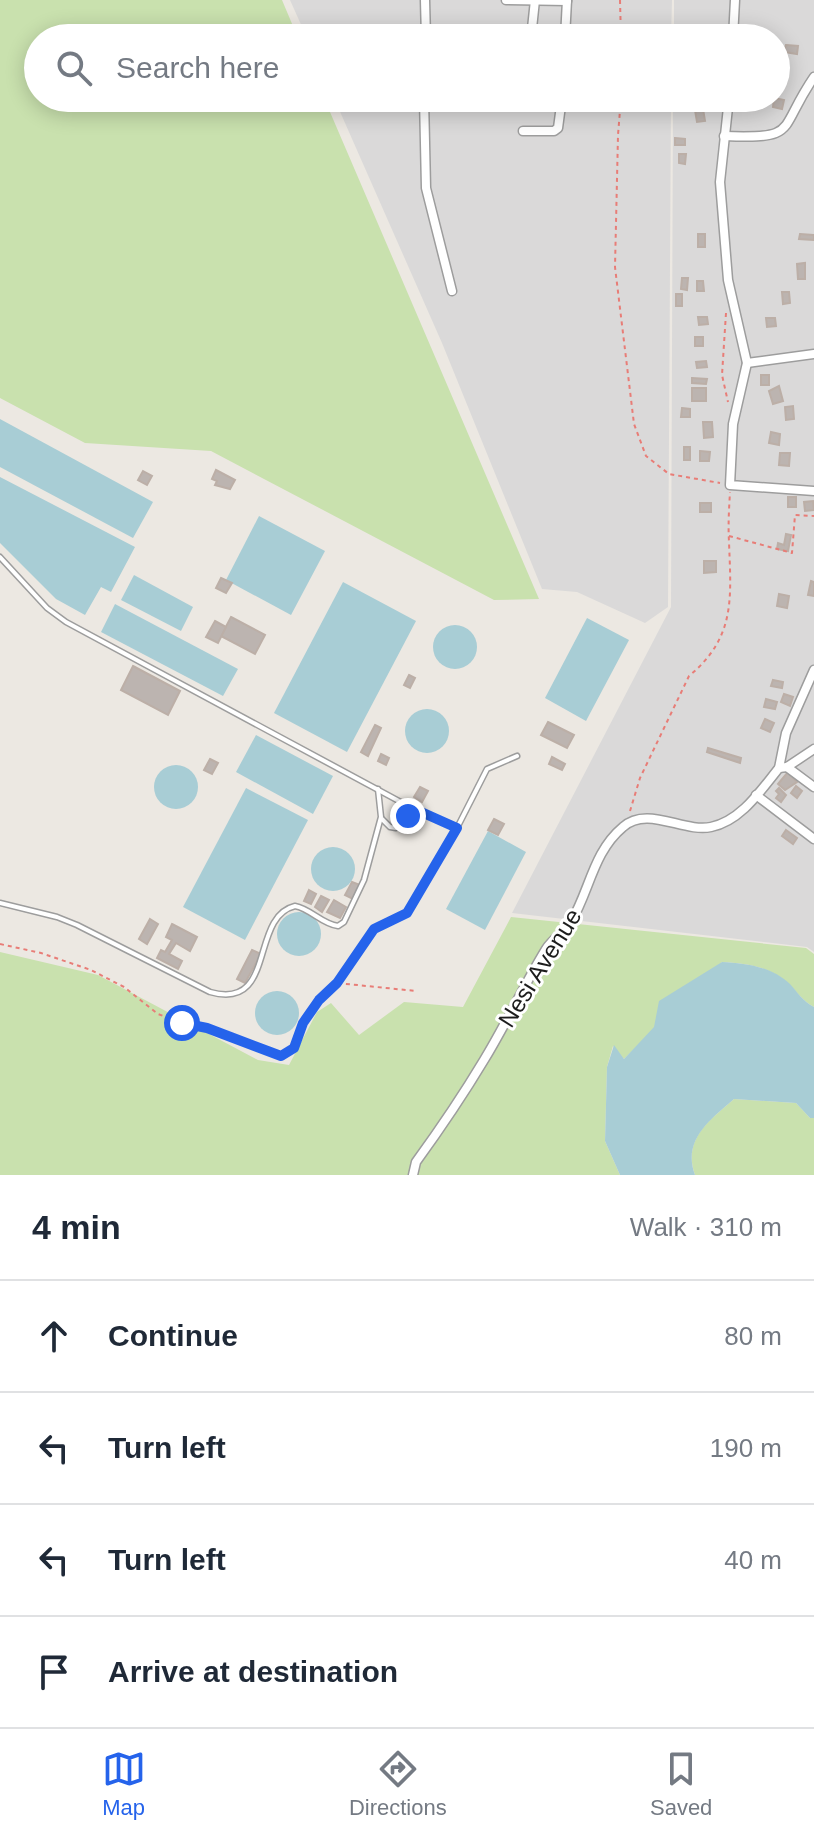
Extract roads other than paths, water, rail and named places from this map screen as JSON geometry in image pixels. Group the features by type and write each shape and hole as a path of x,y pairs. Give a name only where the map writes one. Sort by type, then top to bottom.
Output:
{"street":[{"path":"425,0 426,24"},
{"path":"506,0 567,0 566,24"},
{"path":"532,24 535,0"},
{"path":"734,24 735,0"},
{"path":"724,136 772,137 780,132 790,122 814,77"},
{"path":"424,112 426,188 452,291"},
{"path":"523,131 554,131 558,128 560,112"},
{"path":"727,112 720,182 728,280 747,363 733,424 730,485 814,491"},
{"path":"747,363 814,354"},
{"path":"783,767 786,733 814,670"},
{"path":"814,749 783,767 756,795 814,839"},
{"path":"783,767 814,787"},
{"name":"Nesi Avenue","path":"413,1175 416,1162 485,1059 549,944 569,925 601,854 613,835 627,823 652,819 694,829 713,827 738,813 756,795"}],"lane":[{"path":"0,557 47,608 66,622 410,807 457,828 487,769 517,756"},
{"path":"0,903 57,917 210,992 231,996 251,981 274,919 280,912 295,906 314,913 330,925 338,926 344,922 364,880 381,817 378,789"},
{"path":"381,817 390,827 396,828 408,816 410,807"}],"water":[{"path":"0,419 153,502 133,538 0,467"},
{"path":"0,477 135,547 111,592 101,587 85,615 56,599 0,543"},
{"path":"259,516 325,551 291,615 226,580"},
{"path":"134,575 193,607 181,631 121,600"},
{"path":"343,582 416,621 347,752 274,713"},
{"path":"115,604 238,669 223,696 101,632"},
{"path":"587,618 629,640 586,721 545,698"},
{"path":"455,625 470,632 477,647 470,662 455,669 440,662 433,647 440,632"},
{"path":"427,709 442,716 449,731 442,746 427,753 412,746 405,731 412,716"},
{"path":"256,735 333,776 313,814 236,772"},
{"path":"176,765 192,771 198,787 192,803 176,809 160,803 154,787 160,771"},
{"path":"246,788 308,820 245,940 183,907"},
{"path":"488,831 526,852 485,930 446,909"},
{"path":"333,847 348,854 355,869 348,884 333,891 318,884 311,869 318,854"},
{"path":"299,912 314,919 321,934 314,949 299,956 284,949 277,934 284,919"},
{"path":"722,962 767,970 783,978 814,1007 814,1118 810,1118 796,1103 734,1099 708,1123 695,1141 692,1163 695,1175 620,1175 605,1141 607,1067 614,1045 624,1059 654,1027 659,1001"},
{"path":"277,991 292,998 299,1013 292,1028 277,1035 262,1028 255,1013 262,998"}]}
